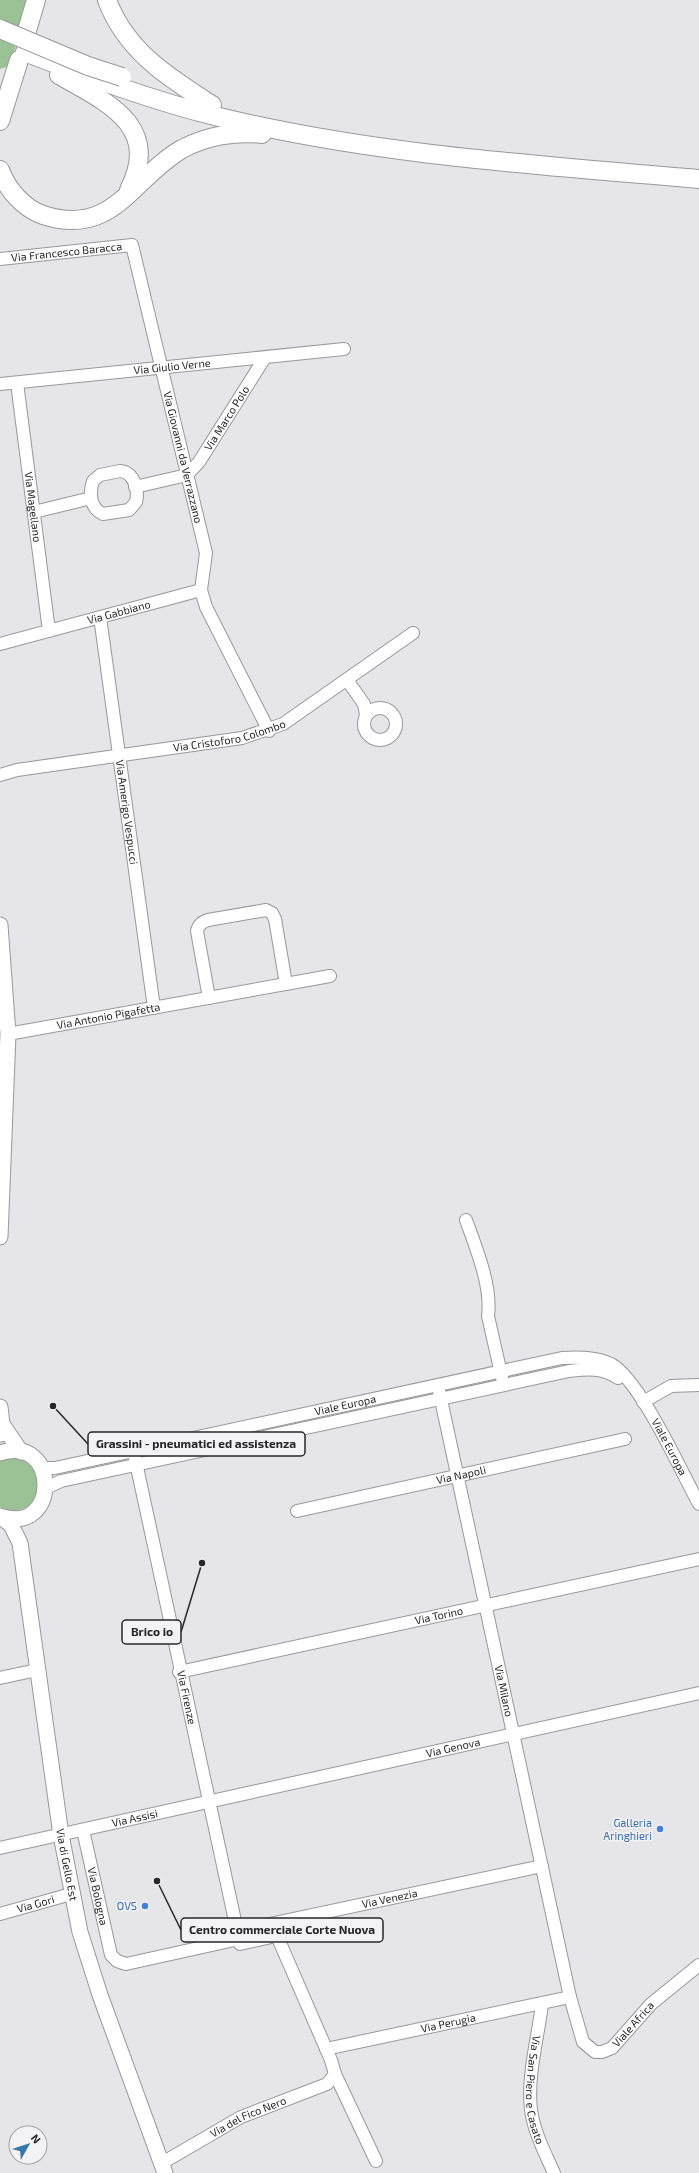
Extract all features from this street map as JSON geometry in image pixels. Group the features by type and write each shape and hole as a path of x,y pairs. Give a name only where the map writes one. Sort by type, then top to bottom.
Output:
{"highway":[{"path":"26,34 36,0"},
{"path":"107,0 120,27 145,58 174,81 212,105"},
{"path":"0,29 88,66 120,82 214,116 307,135 400,150 484,160 699,179"},
{"path":"0,40 22,56 51,70 114,108 130,123 135,132 139,150 138,170 125,197"},
{"path":"22,56 212,105 301,124 429,144 699,169"},
{"path":"0,121 22,56"},
{"path":"0,170 7,186 16,197 32,210 51,217 70,220 88,218 108,211 165,160 184,148 203,140 248,133 279,136 307,135"}],"main road":[{"path":"0,925 8,1034 0,1237"},
{"path":"0,1407 2,1424 9,1444 32,1457 42,1468 46,1488"},
{"path":"0,1453 9,1444"},
{"name":"Via di Gello Est","path":"46,1488 41,1503 32,1512 23,1525 20,1543 37,1670 71,1894 92,1970 164,2168"},
{"path":"1,1516 20,1518 32,1512"},
{"name":"Via di Gello Est","path":"1,1516 11,1525 20,1543"}],"street":[{"name":"Via Francesco Baracca","path":"0,259 132,245"},
{"name":"Via Giovanni da Verrazzano","path":"132,245 206,553 201,590"},
{"name":"Via Giulio Verne","path":"0,384 162,369 344,349"},
{"name":"Via Marco Polo","path":"187,475 199,462 264,358"},
{"name":"Via Magellano","path":"17,383 49,631"},
{"path":"124,471 131,477 136,487 136,502 129,510 102,514 95,508 91,498 93,481 100,475 124,471"},
{"path":"136,487 187,475"},
{"path":"34,512 91,498"},
{"path":"201,590 213,622 269,731"},
{"name":"Via Gabbiano","path":"0,644 201,590"},
{"name":"Via Amerigo Vespucci","path":"100,617 154,1008"},
{"name":"Via Cristoforo Colombo","path":"0,775 17,770 242,738 269,731 283,724 413,633"},
{"path":"347,680 368,709"},
{"name":"Via Cristoforo Colombo","path":"0,768 17,770"},
{"path":"209,998 197,931 200,923 208,920 266,910 272,913 275,919 286,984"},
{"name":"Via Antonio Pigafetta","path":"8,1034 330,976"},
{"path":"466,1220 482,1269 490,1306 488,1316 504,1385"},
{"name":"Viale Europa","path":"42,1468 55,1468 562,1358 595,1359 618,1369 629,1380 641,1397 699,1504"},
{"name":"Viale Europa","path":"46,1488 61,1481 569,1371 592,1369 609,1373 641,1397"},
{"path":"641,1397 671,1386 699,1385"},
{"name":"Via Milano","path":"438,1386 484,1606 570,1996"},
{"name":"Via Napoli","path":"297,1512 625,1439"},
{"name":"Via Firenze","path":"133,1451 179,1672 238,1938"},
{"name":"Via Torino","path":"179,1672 699,1559"},
{"path":"0,1678 37,1670"},
{"name":"Via Genova","path":"208,1802 699,1693"},
{"name":"Via Assisi","path":"0,1848 208,1802"},
{"name":"Via Bologna","path":"83,1830 111,1955 117,1961"},
{"name":"Via Venezia","path":"117,1961 126,1964 238,1938 272,1924 542,1866"},
{"name":"Via Gori","path":"0,1914 71,1894"},
{"path":"272,1924 326,2049 335,2074 376,2161"},
{"name":"Via Venezia","path":"238,1938 276,1936"},
{"name":"Viale Africa","path":"570,1996 583,2042 592,2051 602,2052 612,2048 660,1996 699,1965"},
{"name":"Via Perugia","path":"326,2049 542,2004 570,1996"},
{"name":"Via San Piero e Casato","path":"542,2004 532,2077 532,2110 537,2133 554,2173"},
{"name":"Via del Fico Nero","path":"164,2168 222,2126 250,2113 326,2084 335,2074"}],"green space":[{"path":"0,0 29,0 10,66 0,69"},
{"path":"14,1457 28,1463 35,1472 38,1483 37,1493 32,1502 24,1508 13,1511 0,1507 0,1461"}],"place":[{"name":"Grassini - pneumatici ed assistenza","path":"53,1406"},
{"name":"Brico io","path":"202,1563"},
{"name":"Galleria Aringhieri","path":"660,1829"},
{"name":"Centro commerciale Corte Nuova","path":"157,1881"},
{"name":"OVS","path":"145,1906"}]}
